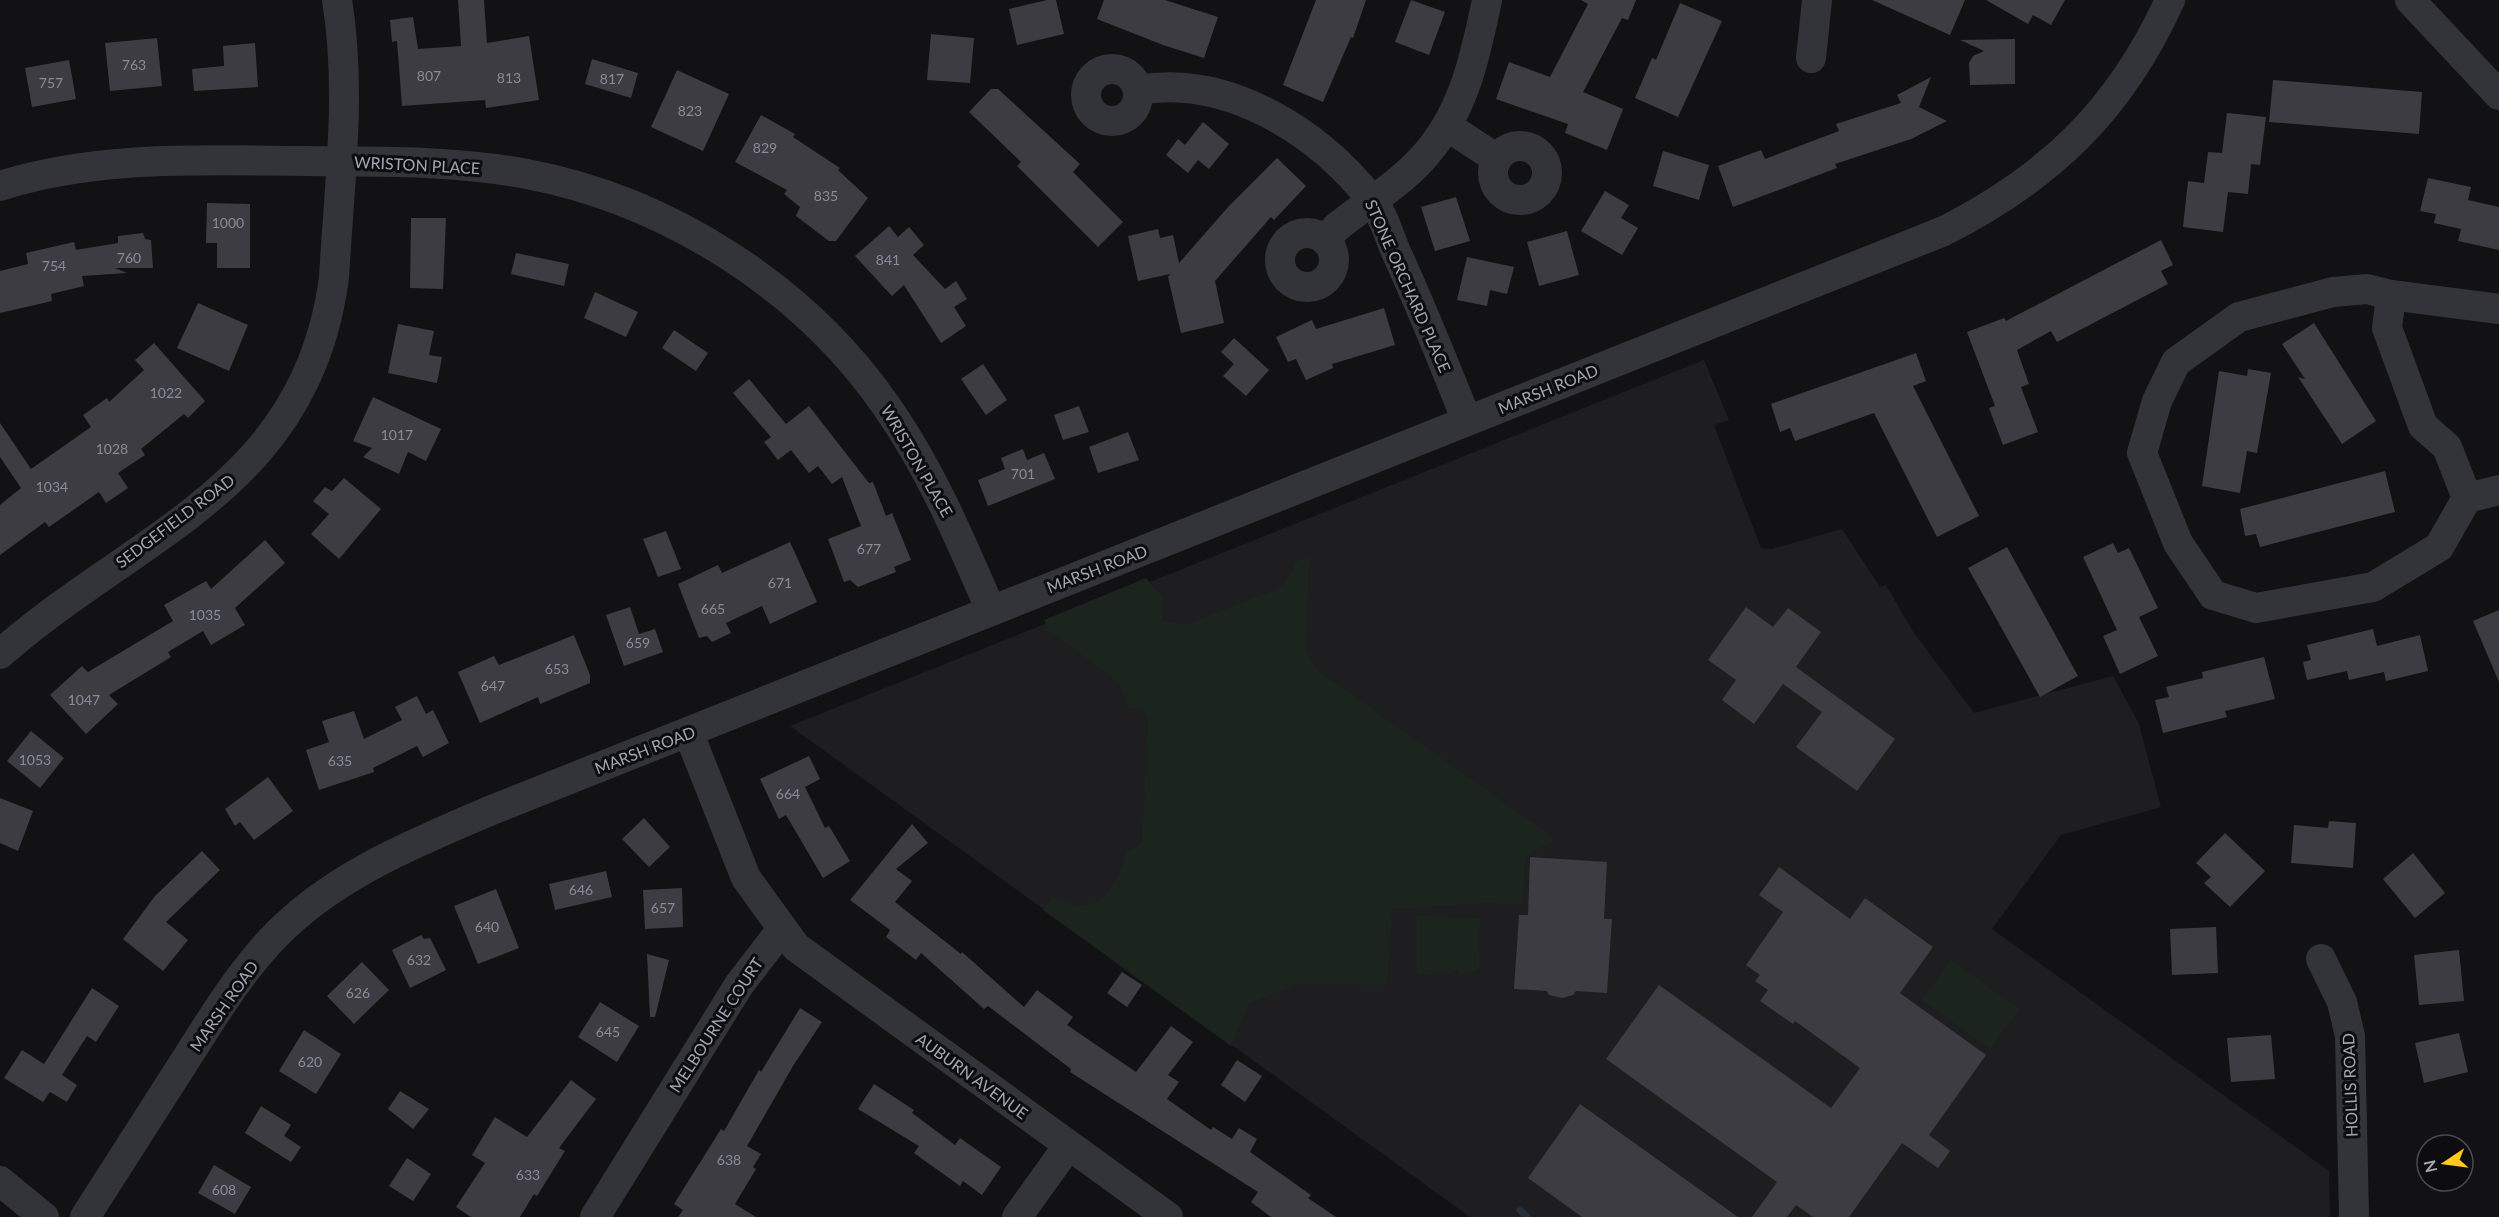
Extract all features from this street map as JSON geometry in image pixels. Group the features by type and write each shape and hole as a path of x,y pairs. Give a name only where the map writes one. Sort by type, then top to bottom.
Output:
{"street":[{"name":"SEDGEFIELD ROAD","path":"0,654 88,586 171,529 229,484 262,449 290,410 312,368 330,306 341,162 344,85 342,31 337,0"},
{"path":"1325,240 1337,227 1421,160 1447,126 1463,96 1487,0"},
{"path":"1811,58 1817,0"},
{"name":"MARSH ROAD","path":"85,1217 213,1018 246,972 292,919 353,874 406,846 1944,231 1989,208 2032,179 2077,139 2114,96 2145,50 2170,0"},
{"path":"2410,0 2499,95"},
{"name":"STONE ORCHARD PLACE","path":"1138,90 1164,86 1195,89 1213,93 1272,115 1308,137 1372,200 1413,289 1467,421"},
{"path":"1447,126 1497,159"},
{"name":"WRISTON PLACE","path":"0,186 52,171 99,165 196,161 341,162 465,165 528,174 621,201 676,225 741,264 833,341 887,406 917,454 955,527 991,611"},
{"path":"2499,309 2391,296 2367,289 2333,292 2239,317 2176,362 2157,401 2142,453 2178,543 2213,595 2256,608 2373,587 2439,547 2467,498 2499,490"},
{"path":"2391,296 2387,328 2423,426 2447,447 2467,498"},
{"path":"689,734 746,878 782,929"},
{"name":"AUBURN AVENUE","path":"782,929 810,959 1168,1217"},
{"name":"MELBOURNE COURT","path":"595,1217 739,985 782,929"},
{"name":"HOLLIS ROAD","path":"2321,959 2339,994 2349,1036 2354,1217"},
{"path":"1017,1217 1068,1146"},
{"path":"0,1181 44,1217"}],"shaded area":[{"path":"1704,360 1729,420 1714,425 1761,548 1772,549 1842,529 1880,587 1886,585 1914,633 1974,713 2113,676 2139,724 2161,807 2061,835 1992,929 2329,1171 2330,1217 1470,1217 790,726"},
{"path":"1309,558 1306,651 1316,669 1555,839 1525,857 1523,905 1486,903 1392,909 1387,985 1299,984 1249,1003 1231,1046 1043,910 1051,898 1079,905 1089,904 1106,895 1117,878 1127,851 1142,843 1148,721 1144,710 1128,707 1120,686 1109,675 1048,630 1044,620 1146,578 1162,596 1162,620 1185,625 1282,587 1298,560"},
{"path":"1417,916 1480,918 1479,968 1471,973 1458,973 1457,969 1452,969 1451,973 1421,975 1417,972"},
{"path":"1951,960 2019,1009 1990,1049 1922,1000"}],"building":[{"path":"458,0 484,0 487,43 529,36 539,100 486,108 485,100 402,106 397,41 392,42 390,20 413,17 418,49 461,46"},
{"path":"1056,0 1064,34 1017,45 1009,9"},
{"path":"1104,0 1165,0 1218,17 1204,58 1163,45 1097,19"},
{"path":"1316,0 1366,0 1353,38 1351,37 1323,102 1283,85"},
{"path":"1411,0 1445,12 1429,55 1395,42"},
{"path":"1581,0 1636,0 1628,20 1622,18 1583,92 1623,109 1607,150 1565,133 1568,124 1496,99 1509,62 1550,77 1588,4"},
{"path":"1872,0 1965,0 1950,35"},
{"path":"1986,0 2065,0 2051,25 2033,15 2028,24"},
{"path":"1680,3 1722,21 1678,117 1635,98 1652,58 1656,60"},
{"path":"931,34 974,38 970,83 927,80"},
{"path":"157,38 162,86 110,91 105,43"},
{"path":"2015,39 2015,84 1970,85 1969,63 1973,56 1984,51 1960,40"},
{"path":"255,43 258,87 194,91 192,69 224,66 223,46"},
{"path":"592,59 638,73 631,98 585,84"},
{"path":"69,60 76,99 32,107 25,68"},
{"path":"677,70 729,94 703,151 651,127"},
{"path":"1931,77 1919,107 1947,121 1911,139 1835,164 1837,168 1733,207 1718,166 1761,150 1765,159 1839,131 1836,124 1901,103 1897,95"},
{"path":"2273,80 2422,92 2419,134 2269,122"},
{"path":"991,89 998,89 1080,164 1073,172 1123,222 1098,247 1017,166 1021,162 969,112"},
{"path":"2227,113 2266,117 2260,165 2251,164 2248,194 2228,192 2223,232 2183,227 2188,181 2204,183 2208,152 2222,153"},
{"path":"761,115 795,134 793,137 840,168 838,170 868,198 836,241 829,241 796,216 800,207 784,194 787,190 735,162"},
{"path":"1203,122 1229,144 1209,169 1198,160 1188,173 1166,155 1178,139 1185,145"},
{"path":"1663,151 1709,165 1699,200 1653,186"},
{"path":"1277,158 1306,186 1274,220 1271,217 1215,281 1224,323 1181,333 1168,277 1170,274 1138,281 1128,236 1158,229 1160,238 1173,235 1179,263 1229,206"},
{"path":"2428,178 2471,187 2468,200 2499,207 2499,250 2458,241 2461,229 2434,223 2436,214 2420,211"},
{"path":"1605,191 1629,205 1621,218 1638,228 1622,255 1581,231"},
{"path":"1456,197 1470,241 1435,251 1421,207"},
{"path":"207,203 250,204 250,268 217,268 217,243 206,243"},
{"path":"411,218 446,218 443,289 410,288"},
{"path":"889,226 898,237 909,227 924,245 913,255 945,289 956,281 967,299 954,307 966,326 941,343 904,285 892,296 855,256"},
{"path":"1567,231 1579,275 1539,286 1527,242"},
{"path":"143,233 145,239 151,240 153,268 115,268 127,273 82,276 84,286 51,294 52,301 0,313 0,271 28,264 26,253 74,242 76,250 118,243 118,236"},
{"path":"2161,240 2173,265 2161,271 2168,284 2057,342 2051,331 2017,350 2029,384 2021,387 2038,432 2003,445 1989,408 1995,406 1967,332 2004,318 2006,321"},
{"path":"516,253 569,264 564,286 511,274"},
{"path":"1467,257 1514,267 1507,294 1490,290 1487,306 1457,300"},
{"path":"595,292 638,312 626,337 584,318"},
{"path":"198,303 248,325 229,371 177,348"},
{"path":"1384,308 1395,345 1332,364 1333,368 1306,380 1296,359 1288,362 1276,337 1312,320 1316,329"},
{"path":"2314,323 2376,421 2342,444 2298,377 2305,379 2282,344"},
{"path":"398,324 434,331 429,355 442,357 437,383 388,373"},
{"path":"674,330 708,353 696,371 662,348"},
{"path":"1234,338 1269,370 1246,396 1223,376 1234,364 1221,352"},
{"path":"154,343 205,401 188,418 184,414 141,449 145,455 118,473 128,488 106,503 99,492 49,527 45,522 0,555 0,505 21,488 0,457 0,423 31,469 91,427 83,415 107,398 109,402 144,370 135,360"},
{"path":"1916,353 1926,381 1913,386 1979,516 1937,537 1874,413 1795,441 1790,428 1780,432 1771,404"},
{"path":"983,364 1007,400 986,415 961,379"},
{"path":"2248,369 2271,373 2257,453 2247,451 2240,493 2202,486 2219,371 2247,376"},
{"path":"749,379 786,424 809,406 869,483 873,482 886,516 892,513 911,560 894,567 896,572 858,587 850,580 844,582 828,539 861,526 842,477 832,484 818,466 809,473 791,450 778,460 764,442 771,437 733,393"},
{"path":"373,397 441,429 426,461 408,452 399,474 363,457 372,448 353,441"},
{"path":"1079,406 1089,432 1063,440 1054,415"},
{"path":"1128,432 1139,460 1098,473 1089,447"},
{"path":"1023,449 1027,460 1044,453 1055,479 988,506 978,480 1005,469 1001,458"},
{"path":"2385,471 2395,512 2260,547 2256,534 2245,536 2240,509"},
{"path":"344,478 381,509 339,559 311,534 329,514 313,501 325,487 332,491"},
{"path":"666,531 681,569 658,577 643,539"},
{"path":"265,540 285,563 235,608 245,625 211,645 203,631 168,652 171,657 109,695 118,704 86,734 50,695 82,666 88,672 173,621 164,605 206,581 211,589"},
{"path":"790,542 817,602 770,624 762,606 726,623 731,633 712,642 707,636 699,638 678,584 718,565 722,573"},
{"path":"2113,543 2118,553 2129,548 2158,608 2139,617 2158,656 2120,674 2103,636 2117,630 2083,557"},
{"path":"2007,547 2078,676 2040,697 1968,568"},
{"path":"630,607 639,634 655,629 663,652 624,666 606,615"},
{"path":"1746,607 1773,627 1788,608 1821,632 1796,667 1895,739 1857,791 1796,747 1822,712 1783,684 1754,724 1722,700 1736,680 1708,660"},
{"path":"2499,610 2499,682 2473,621"},
{"path":"2373,629 2377,646 2420,635 2428,671 2386,681 2384,672 2349,680 2347,671 2307,680 2303,662 2311,660 2307,645"},
{"path":"574,635 590,675 590,683 540,704 538,697 480,723 458,672 494,656 499,665"},
{"path":"2264,657 2275,699 2225,711 2227,717 2163,733 2155,700 2169,697 2166,687 2203,678 2202,672"},
{"path":"417,696 426,714 433,710 449,743 423,757 417,746 373,768 374,772 319,790 306,750 329,742 322,721 354,711 364,739 402,720 395,707"},
{"path":"31,731 64,758 40,788 7,761"},
{"path":"809,756 820,779 805,787 825,828 829,826 850,861 823,878 786,815 779,819 760,779"},
{"path":"268,777 293,811 254,840 240,822 235,826 225,809"},
{"path":"0,798 33,811 18,851 0,843"},
{"path":"644,818 670,847 649,867 622,839"},
{"path":"2329,821 2356,823 2353,868 2291,863 2294,825 2328,828"},
{"path":"912,824 928,843 896,869 912,881 895,902 961,954 962,952 1024,1007 1037,990 1073,1017 1067,1025 1136,1072 1171,1026 1193,1042 1168,1075 1179,1082 1167,1099 1211,1130 1213,1127 1232,1139 1239,1128 1257,1139 1250,1152 1311,1195 1308,1198 1336,1217 1271,1217 1251,1202 1258,1192 1070,1072 1071,1069 988,1006 984,1009 921,953 916,960 886,937 890,930 850,900"},
{"path":"2225,833 2265,871 2230,907 2204,883 2211,877 2196,863"},
{"path":"202,851 220,870 166,922 188,940 163,971 123,939 155,896"},
{"path":"2413,853 2445,893 2415,918 2383,879"},
{"path":"1530,857 1607,862 1604,919 1612,919 1607,993 1576,991 1573,995 1562,998 1549,995 1547,991 1514,989 1519,915 1528,915"},
{"path":"1779,867 1850,919 1865,898 1933,947 1900,993 1986,1055 1929,1135 1950,1151 1938,1168 1902,1143 1849,1217 1813,1217 1796,1205 1787,1217 1752,1217 1777,1182 1606,1059 1659,985 1831,1108 1860,1068 1795,1021 1793,1024 1760,1001 1768,990 1755,981 1760,975 1746,965 1783,912 1759,895"},
{"path":"606,871 612,897 555,910 549,884"},
{"path":"682,888 683,927 645,929 643,890"},
{"path":"496,889 519,948 478,964 454,906"},
{"path":"2216,927 2218,973 2172,975 2170,929"},
{"path":"421,935 424,939 430,938 446,970 410,988 392,950"},
{"path":"2459,950 2464,1001 2419,1005 2414,955"},
{"path":"647,954 669,960 655,1017 650,1017"},
{"path":"362,962 389,990 354,1024 327,996"},
{"path":"1122,972 1142,985 1127,1007 1107,993"},
{"path":"92,988 119,1006 96,1042 87,1036 62,1075 77,1085 67,1102 50,1092 43,1102 4,1078 22,1050 44,1064"},
{"path":"600,1002 639,1026 617,1062 578,1037"},
{"path":"800,1008 822,1022 793,1066 747,1146 761,1154 753,1167 756,1169 735,1204 756,1217 678,1217 683,1210 674,1204 721,1129 724,1131 759,1070 761,1072"},
{"path":"304,1030 341,1054 316,1094 279,1071"},
{"path":"2459,1033 2468,1072 2424,1083 2415,1043"},
{"path":"2271,1035 2275,1079 2231,1082 2227,1038"},
{"path":"1237,1060 1262,1076 1245,1102 1221,1085"},
{"path":"571,1080 596,1099 559,1148 565,1151 537,1196 534,1194 520,1217 471,1217 456,1207 485,1163 472,1155 495,1117 527,1137"},
{"path":"874,1084 914,1110 912,1113 955,1145 960,1138 1001,1167 982,1195 963,1181 960,1186 914,1153 919,1146 858,1109"},
{"path":"400,1091 429,1109 413,1129 388,1109"},
{"path":"1580,1104 1738,1217 1582,1217 1528,1178"},
{"path":"261,1106 291,1125 284,1136 301,1147 291,1162 245,1133"},
{"path":"407,1158 431,1174 413,1201 389,1186"},
{"path":"214,1165 251,1187 235,1214 198,1193"}],"waterway":[{"path":"1520,1210 1527,1217"}]}
